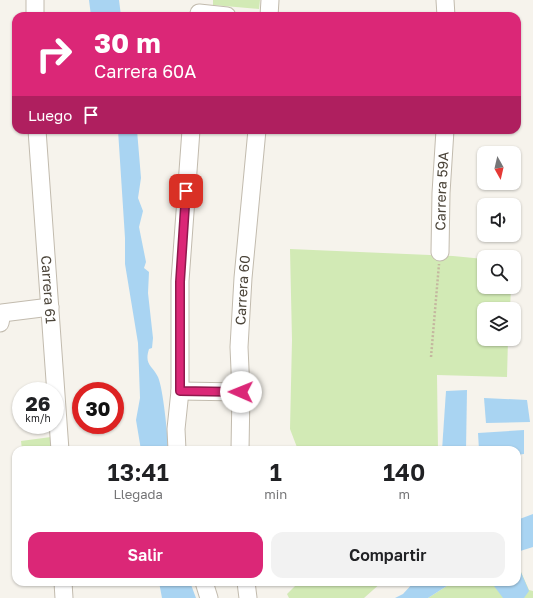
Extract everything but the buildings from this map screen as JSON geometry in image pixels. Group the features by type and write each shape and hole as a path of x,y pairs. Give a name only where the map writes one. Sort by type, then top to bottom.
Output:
{"street":[{"path":"35,0 35,12"},
{"path":"269,12 270,0"},
{"path":"446,0 446,12"},
{"name":"Carrera 61","path":"37,134 60,446"},
{"path":"176,446 176,429 180,391 180,282 191,134"},
{"name":"Carrera 60","path":"240,446 241,392 239,347 242,278 257,134"},
{"name":"Carrera 59A","path":"440,252 440,193 445,134"},
{"path":"0,323 2,313 50,307"},
{"path":"180,391 241,392"},
{"path":"63,586 64,598"},
{"path":"205,586 209,598"},
{"path":"246,586 248,598"}],"path":[{"path":"431,357 440,252"}],"green space":[{"path":"213,0 260,0 259,9 213,5"},
{"path":"290,249 477,258 477,294 511,294 510,302 477,302 477,346 508,346 507,377 437,375 438,446 296,446 290,429 292,340"},
{"path":"51,437 52,446 22,446 21,441"},
{"path":"521,572 529,590 533,591 533,598 428,598 447,586 521,586"},
{"path":"295,586 378,586 364,598 289,598 287,594"}],"water":[{"path":"89,0 119,0 120,12 90,12"},
{"path":"118,134 137,134 141,178 138,198 143,211 139,227 146,262 144,268 149,272 148,293 153,338 152,348 149,349 147,358 149,364 158,377 162,391 168,446 140,446 136,420 140,398 138,343 125,264 125,238"},
{"path":"467,390 466,446 442,446 446,391"},
{"path":"484,398 527,400 530,422 486,423"},
{"path":"524,430 524,454 521,454 521,446 479,446 478,433"},
{"path":"533,514 533,547 521,551 521,518"},
{"path":"521,572 529,591 524,598 503,598 494,586 521,586"},
{"path":"160,586 192,586 196,598 162,598"},
{"path":"410,586 447,586 428,598 395,598 403,594"}],"route":[{"path":"186,191 180,282 180,391 241,392"}]}
